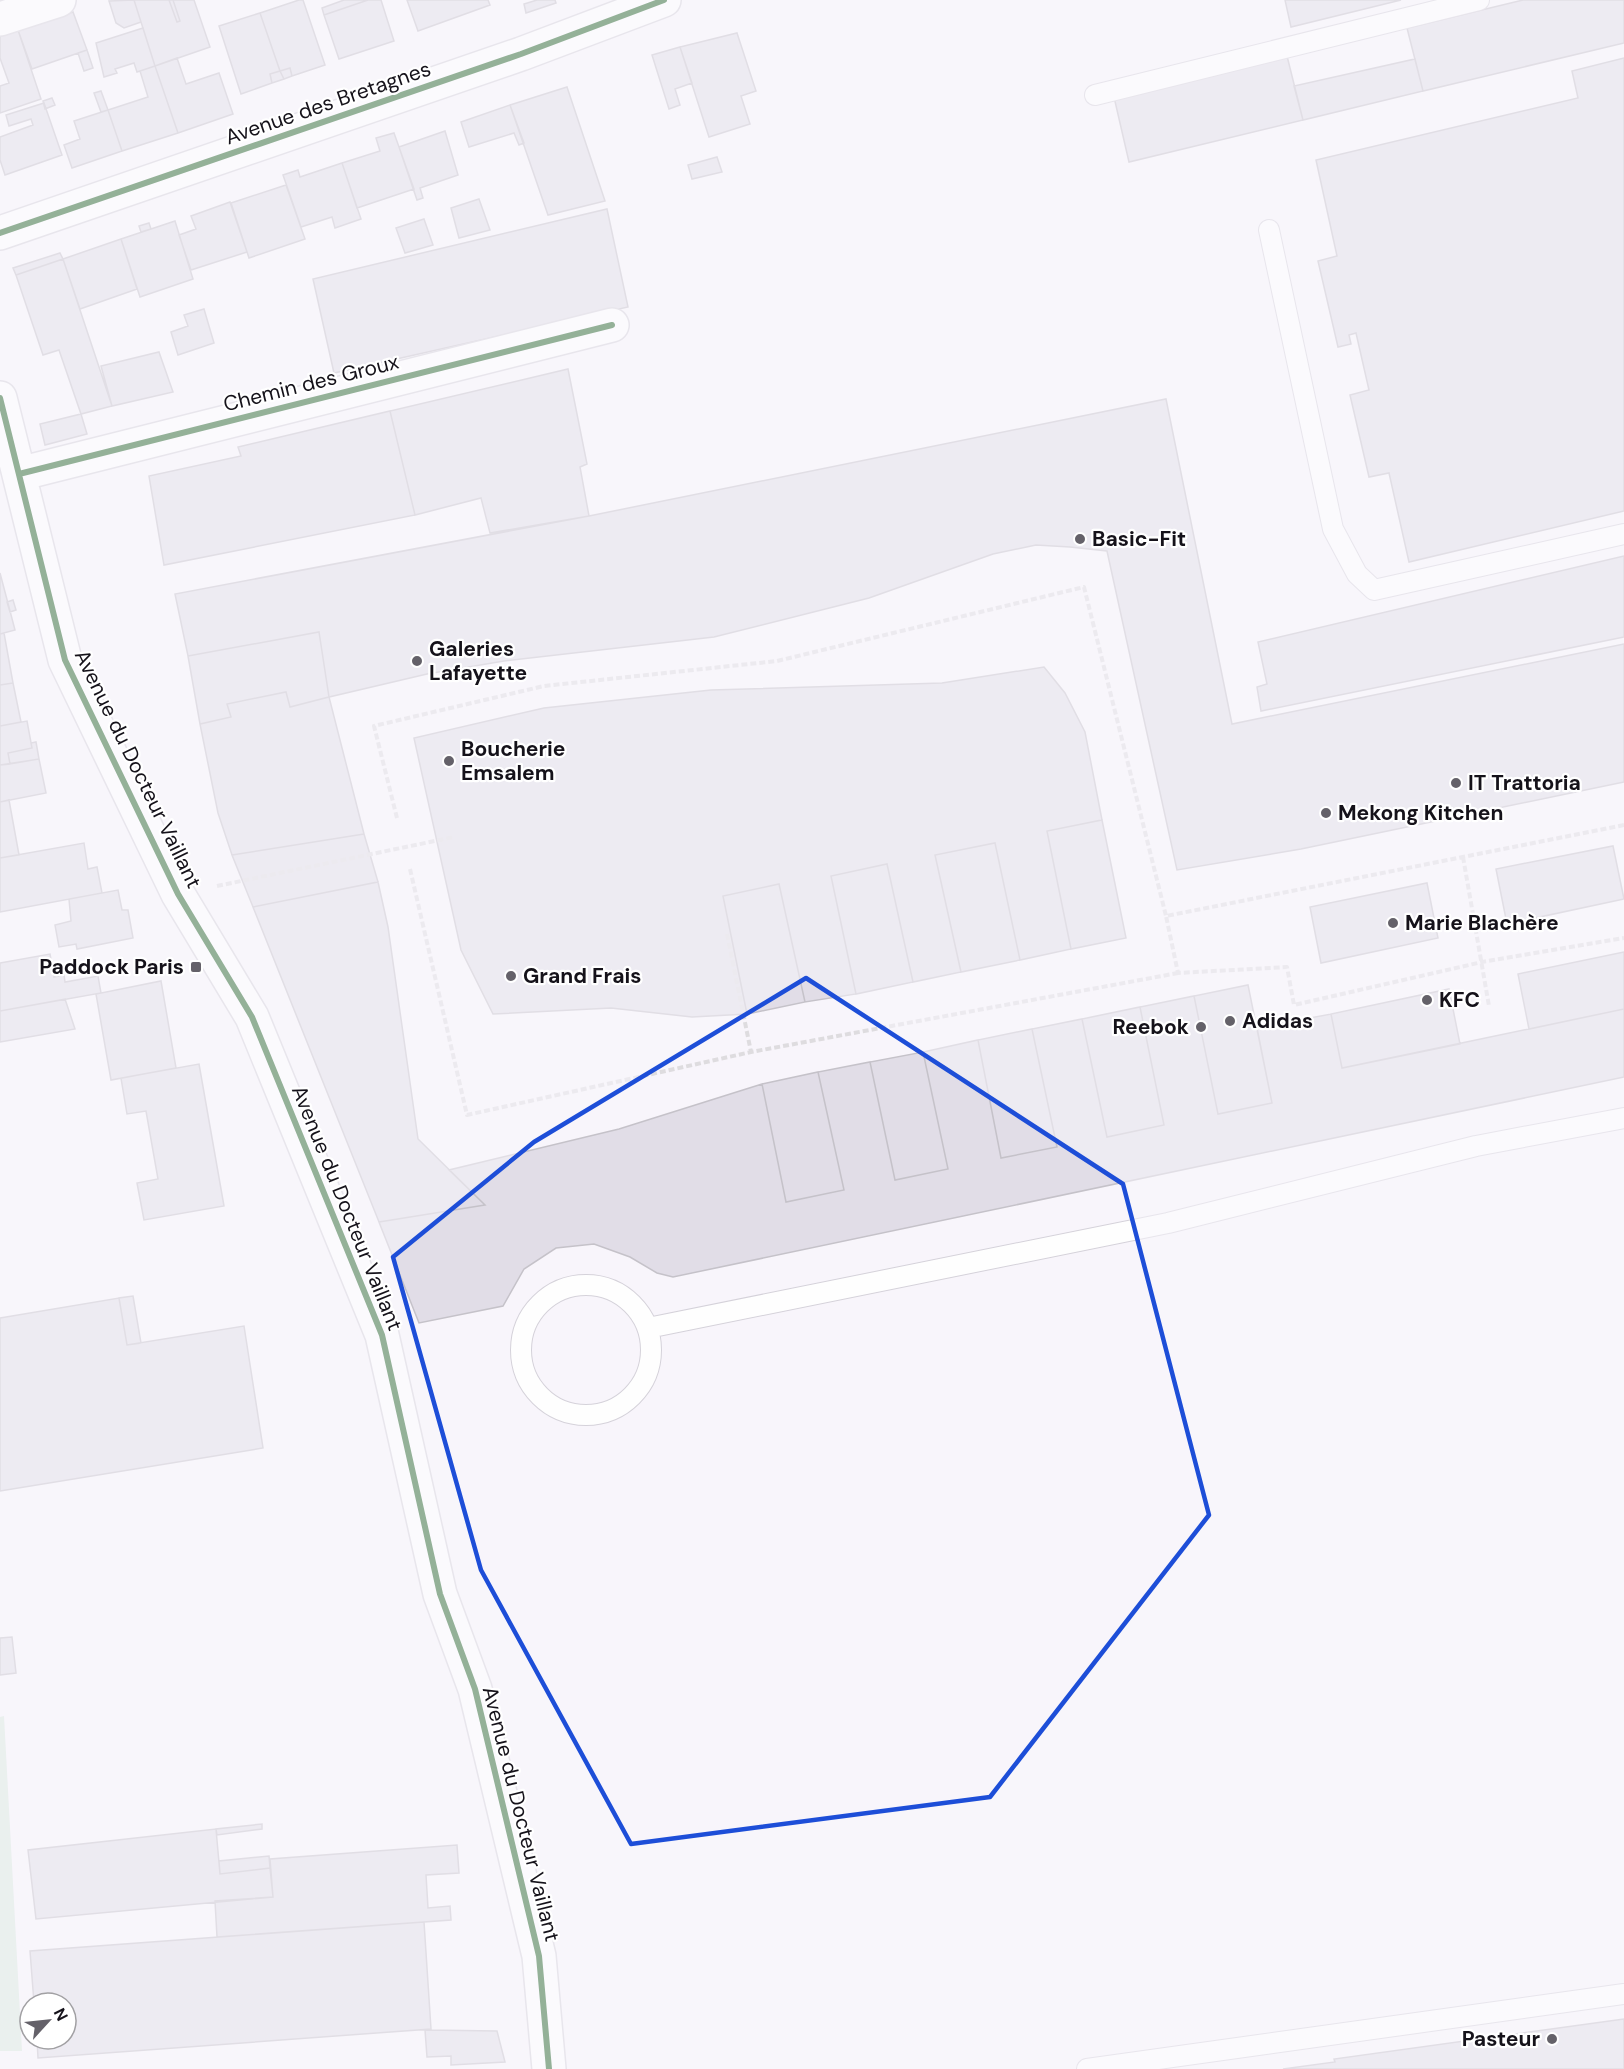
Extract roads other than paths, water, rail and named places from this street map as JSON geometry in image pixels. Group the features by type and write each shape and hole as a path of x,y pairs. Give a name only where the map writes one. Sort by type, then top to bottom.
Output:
{"street":[{"path":"0,19 59,0"},
{"name":"Avenue des Bretagnes","path":"0,233 521,54 664,0"},
{"name":"Chemin des Groux","path":"19,474 612,325"},
{"name":"Avenue du Docteur Vaillant","path":"0,398 65,660 178,894 252,1017 382,1335 440,1594 475,1689 539,1956 549,2069"}],"lane":[{"path":"1095,95 1479,0"},
{"path":"1269,230 1334,529 1357,574 1374,590 1624,534"},
{"path":"648,1328 1168,1223 1476,1146 1624,1118"},
{"path":"575,1285 598,1285 619,1293 636,1308 648,1328 652,1348 649,1368 633,1394 608,1412 588,1415 568,1413 549,1404 534,1390 523,1370 520,1348 525,1326 536,1306 554,1292 575,1285"},
{"path":"1086,2069 1624,1994"}],"place":[{"name":"Basic-Fit","path":"1080,539"},
{"name":"Galeries Lafayette","path":"417,661"},
{"name":"Boucherie Emsalem","path":"449,761"},
{"name":"IT Trattoria","path":"1456,783"},
{"name":"Mekong Kitchen","path":"1326,813"},
{"name":"Marie Blachère","path":"1393,923"},
{"name":"Paddock Paris","path":"196,967"},
{"name":"Grand Frais","path":"511,976"},
{"name":"KFC","path":"1427,1000"},
{"name":"Adidas","path":"1230,1021"},
{"name":"Reebok","path":"1201,1027"},
{"name":"Pasteur","path":"1552,2039"}]}
